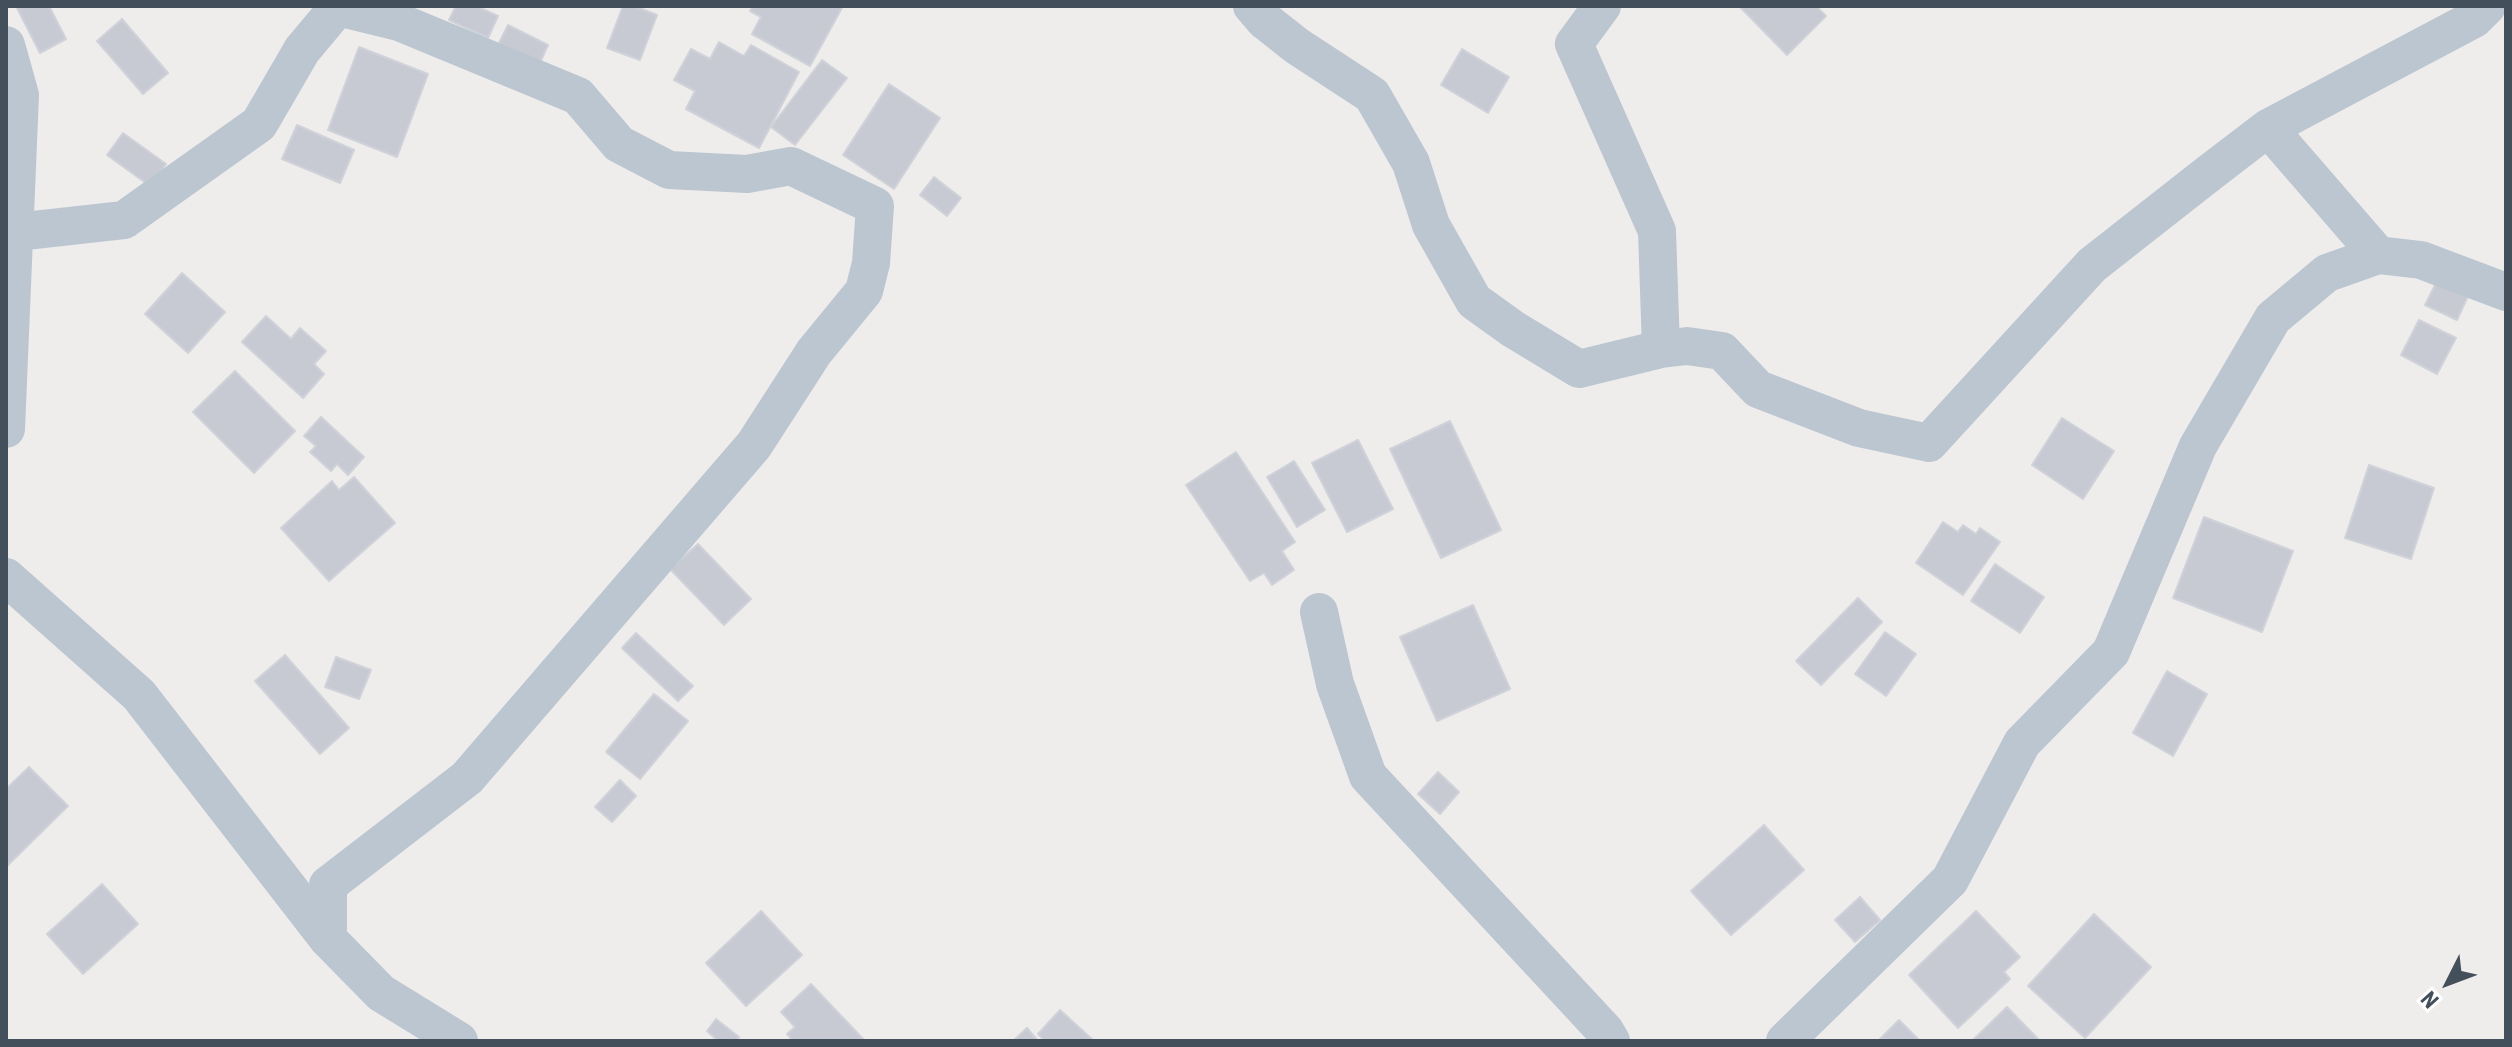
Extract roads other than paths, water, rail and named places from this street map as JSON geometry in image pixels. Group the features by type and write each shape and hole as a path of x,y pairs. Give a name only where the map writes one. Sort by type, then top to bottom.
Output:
{"street":[{"path":"1252,6 1264,20 1297,46 1372,95 1411,163 1431,225 1474,301 1579,369 1661,349 1687,346 1722,351 1758,389 1859,428 1929,443 2092,265 2268,128 2474,19 2487,6"},
{"path":"1602,6 1574,44 1657,231 1661,349"},
{"path":"16,232 124,220 259,124 302,50 338,7 399,22 578,96 619,144 669,170 747,174 791,166 875,206 871,263 864,291 814,352 754,445 467,778 328,885 328,939"},
{"path":"6,45 20,95 6,429"},
{"path":"2268,128 2378,255"},
{"path":"1785,1041 1950,880 2022,743 2111,652 2198,446 2273,318 2327,273 2378,255 2421,260 2506,292"},
{"path":"6,577 139,695 328,939 381,993 459,1041"},
{"path":"1319,612 1335,684 1368,776 1611,1041"}]}
